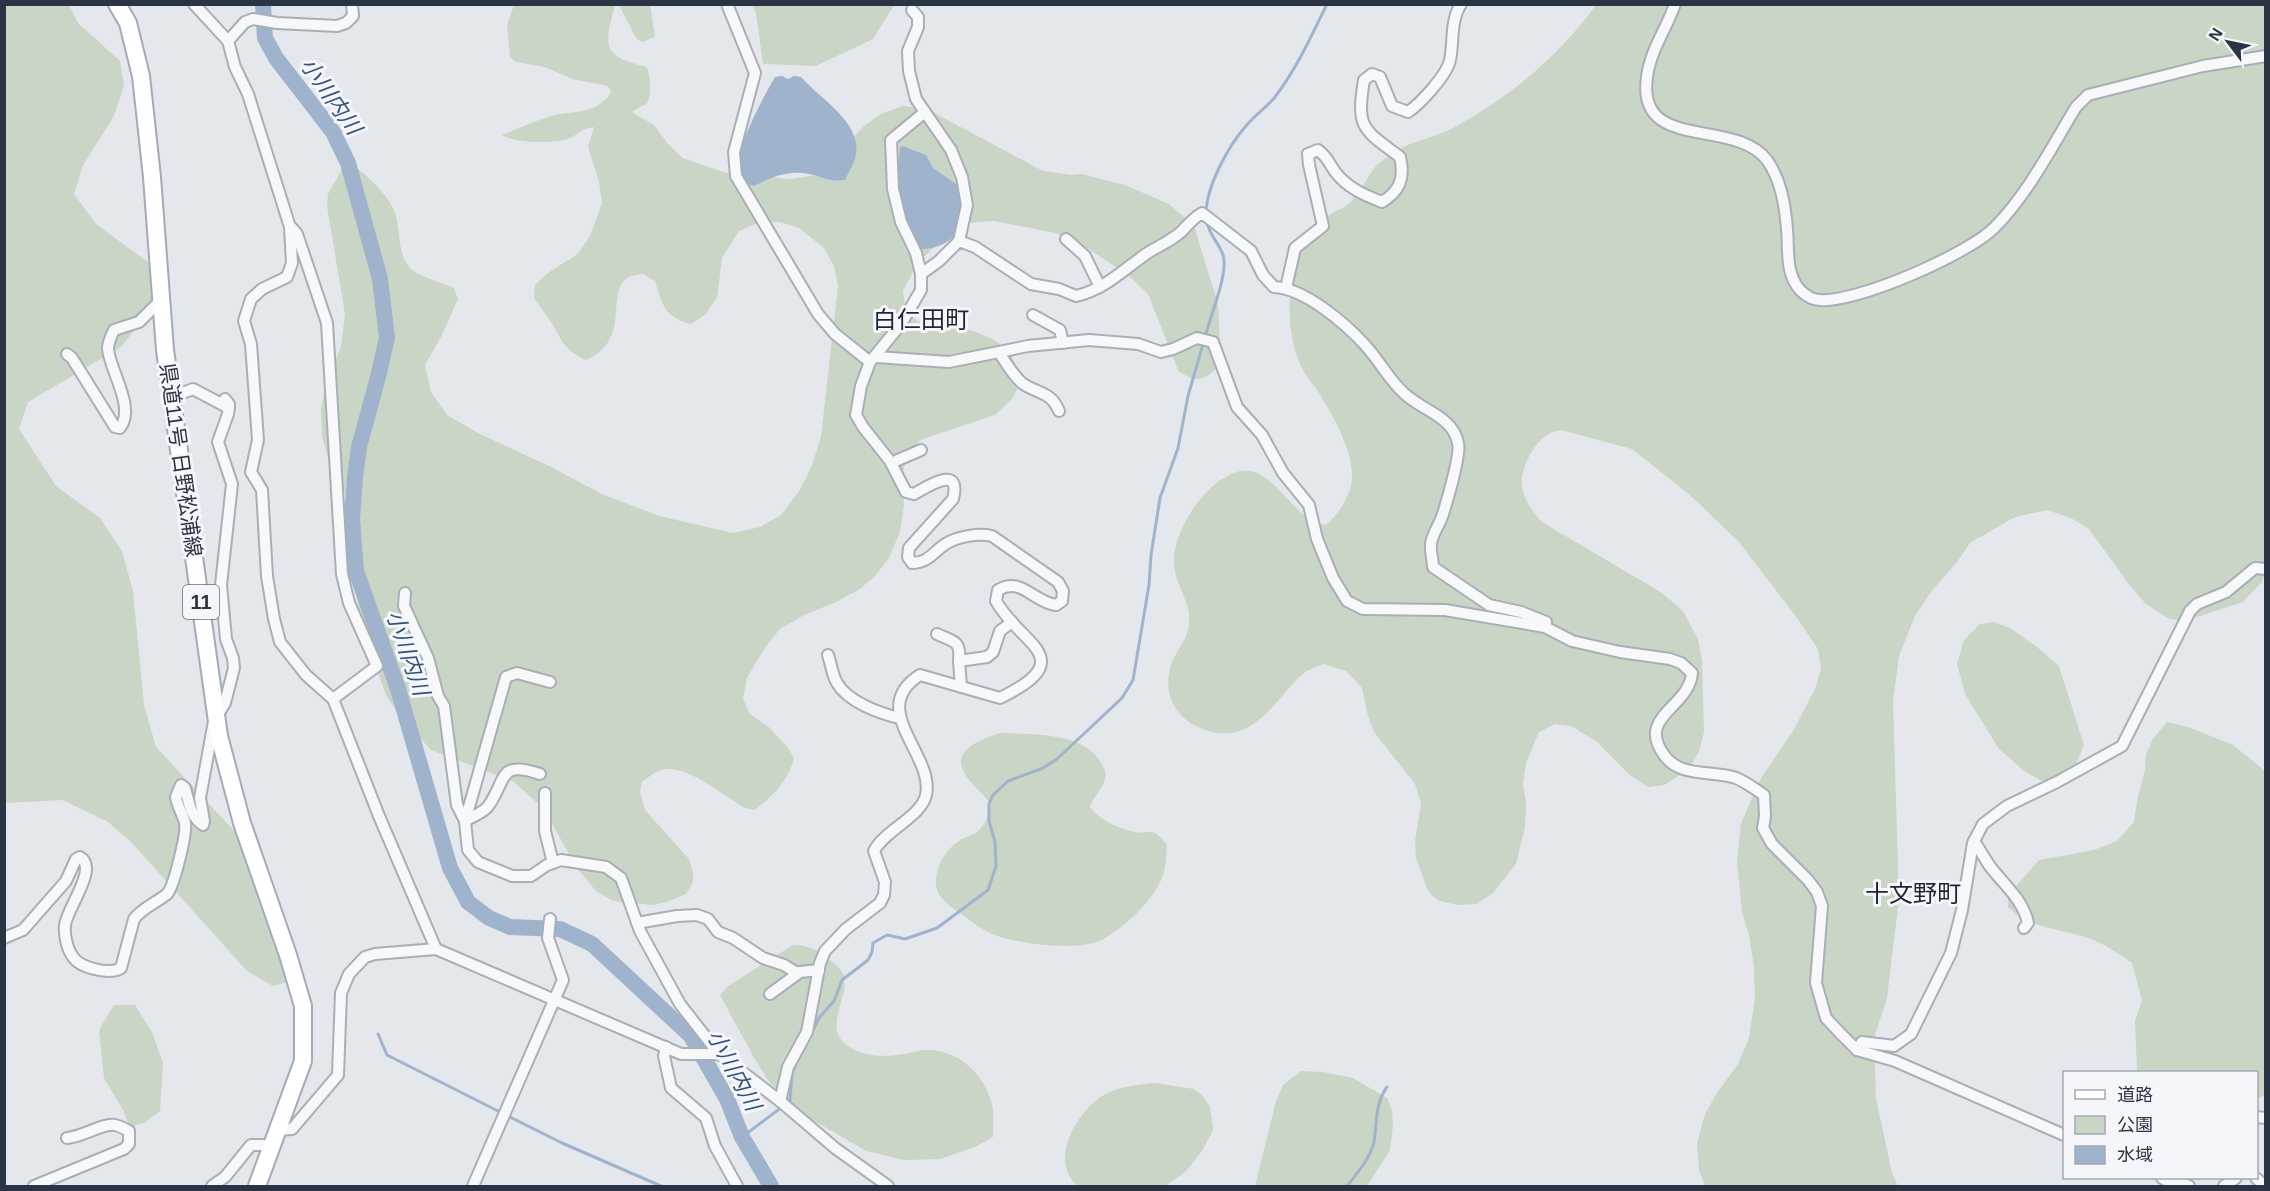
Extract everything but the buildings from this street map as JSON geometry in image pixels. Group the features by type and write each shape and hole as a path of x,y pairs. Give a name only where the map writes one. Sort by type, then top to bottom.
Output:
{"main road":[{"name":"県道11号 日野松浦線","path":"117,4 129,23 141,76 172,397 219,736 242,823 288,955 303,1006 303,1061 257,1186"}],"street":[{"path":"195,4 228,41 235,67 248,94 290,227 292,263 286,277 262,289 251,299 244,321 251,344 258,440 251,472 262,490 267,576 274,619 280,642 306,675 333,699 379,816 436,949"},
{"path":"228,41 245,22 253,19 277,23 337,26 346,23 353,16 352,4"},
{"path":"727,4 755,73 734,152 736,176 818,314 835,334 873,360 949,362 1029,346 1089,340 1138,344 1161,352 1197,338 1213,342 1237,407 1262,435 1283,473 1309,505 1317,539 1333,578 1347,601 1363,609 1445,610 1545,627 1572,641 1681,663 1692,673 1691,682 1657,723 1654,732 1656,743 1666,758 1680,769 1734,777 1764,795 1763,828 1772,844 1808,880 1817,892 1822,906 1816,983 1826,1018 1857,1050 1894,1061 2063,1135"},
{"path":"1286,288 1296,248 1323,226 1308,154 1318,150 1328,157 1335,172 1355,191 1382,202 1395,194 1403,170 1400,157 1367,133 1361,117 1364,80 1372,74 1380,77 1392,106 1408,112 1418,106 1450,63 1455,14 1461,4"},
{"path":"1675,4 1654,52 1647,77 1647,96 1653,113 1662,122 1674,128 1723,136 1744,143 1766,159 1777,179 1785,203 1788,261 1791,274 1802,293 1818,300 1850,297 1887,285 1976,242 1993,229 2015,203 2076,108 2088,95 2203,66 2265,56"},
{"path":"912,9 918,17 918,27 908,51 909,71 916,99 951,150 962,177 967,205 959,241 939,261 921,274"},
{"path":"780,1101 788,1067 807,1032 825,951 837,938 880,903 884,895 885,882 874,851 879,841 921,807 926,795 927,778 899,718 902,696 909,682 920,675 1000,698 1030,680 1039,670 1040,659 1038,649 1002,611 996,601 998,590 1005,586 1017,585 1045,604 1056,606 1062,601 1063,591 1058,582 992,536 982,534 950,542 928,559 920,563 912,563 908,557 909,548 953,499 955,490 953,484 947,479 939,479 914,494 906,492 891,463 856,415 861,386 873,360 915,303 921,290 921,274 916,253 901,222 893,189 891,140 925,112"},
{"path":"959,241 975,247 1031,284 1059,289 1076,296 1100,287 1180,233 1202,213 1251,251 1263,275 1274,287 1286,288 1327,311 1365,345 1405,395 1447,421 1454,429 1459,445 1443,513 1431,544 1433,567 1489,605 1521,612 1562,629 1572,641"},
{"path":"290,227 297,234 327,323 342,574 349,603 377,666 333,699"},
{"path":"1066,239 1085,256 1100,287"},
{"path":"67,354 72,358 115,427 120,428 123,425 124,402 108,349 109,340 114,330 139,321 161,300"},
{"path":"1033,315 1060,330 1063,343"},
{"path":"999,352 1011,372 1023,383 1047,394 1055,402 1059,411"},
{"path":"4,938 23,930 66,881 76,859 80,857 85,860 87,866 86,875 66,922 65,934 69,950 74,960 82,964 115,971 121,968 134,919 166,895 176,876 186,825 176,797 181,785 185,788 190,809 197,821 202,825 204,821 200,798 214,721 225,703 234,668 226,639 221,585 232,484 218,442 227,403 193,389 172,397"},
{"path":"891,463 921,450"},
{"path":"1857,1050 1862,1042 1894,1046 1911,1034 1951,953 1962,910 1969,860 1974,841 1983,824 2007,806 2057,782 2122,746 2190,611 2197,604 2226,592 2255,568 2265,569"},
{"path":"405,593 404,606 428,658 438,696 444,706 457,805 465,821 468,850 478,862 512,876 531,876 561,860 606,867 621,878 637,923 680,1004 719,1053 835,1148 888,1186"},
{"path":"959,661 987,657 993,652 1000,631 1012,622"},
{"path":"937,634 956,642 960,648 961,687"},
{"path":"828,655 837,684 850,696 872,711 899,718"},
{"path":"465,821 506,677 516,673 550,682"},
{"path":"465,821 488,807 500,780 507,772 523,768 540,774"},
{"path":"545,793 544,831 553,863"},
{"path":"1974,841 1990,866 2015,894 2026,915 2028,923 2024,928"},
{"path":"637,923 698,915 708,919 718,933 733,938 763,958 784,965 797,974"},
{"path":"473,1186 563,980 548,938 550,920"},
{"path":"213,1186 225,1177 251,1145 292,1129 338,1075 341,993 349,975 364,957 436,949 681,1053 719,1053"},
{"path":"770,994 797,974 819,970"},
{"path":"666,1047 664,1056 671,1088 706,1118 715,1146 737,1186"},
{"path":"34,1186 124,1149 130,1138 129,1131 116,1125 78,1137 67,1138"},
{"path":"2175,1185 2180,1182 2189,1186"}],"green space":[{"path":"5,5 69,5 78,23 120,61 124,85 114,116 83,165 74,194 96,224 156,268 155,304 121,347 28,402 19,429 56,486 100,518 122,551 133,591 144,705 156,747 253,851 288,982 273,986 247,971 131,842 108,822 63,800 5,803"},
{"path":"514,5 615,5 609,31 610,48 622,59 647,67 649,75 648,100 646,104 632,112 654,125 668,144 683,158 726,173 791,179 817,175 864,126 881,114 903,106 927,109 1043,171 1082,174 1125,185 1169,204 1194,226 1218,304 1220,343 1218,367 1208,376 1195,379 1179,372 1148,294 1128,275 1084,246 1056,233 994,221 969,223 939,243 918,262 903,291 905,307 917,321 974,331 994,340 1007,349 1018,369 1020,382 1013,398 995,415 920,440 907,455 902,476 904,506 900,532 889,558 875,576 860,589 780,629 766,646 747,678 743,698 749,713 770,728 789,749 794,759 783,782 774,793 755,810 745,808 696,777 675,770 659,771 642,782 640,792 645,810 689,859 693,872 693,882 686,894 652,905 613,901 596,891 577,868 543,808 514,782 431,750 397,712 386,695 366,641 356,594 361,552 356,519 328,458 322,436 321,410 325,386 341,347 345,314 327,206 328,194 341,171 358,169 390,202 398,223 401,251 411,269 454,288 458,299 425,365 431,392 447,415 478,433 602,494 659,516 733,533 760,527 781,515 800,490 812,465 821,437 838,286 834,266 824,248 799,228 780,222 760,222 739,231 722,258 717,298 705,315 691,324 675,318 663,304 655,281 643,274 632,276 622,284 618,293 614,328 601,351 586,360 568,348 534,298 535,285 549,272 578,254 590,236 602,203 599,182 588,147 594,127 585,129 568,139 553,142 525,141 502,135 551,116 591,109 605,100 611,92 608,86 572,79 545,67 516,62 510,57 507,25"},
{"path":"619,5 650,5 655,37 642,42 636,38"},
{"path":"752,5 894,5 873,39 816,66 763,64 756,13"},
{"path":"1596,5 2265,5 2265,574 2261,583 2243,602 2185,621 2169,619 2145,603 2089,529 2071,518 2047,510 2015,517 1970,543 1915,616 1899,656 1893,702 1899,899 1887,998 1874,1038 1876,1098 1892,1173 1898,1186 1705,1186 1699,1170 1697,1143 1705,1114 1738,1064 1749,1038 1755,999 1754,967 1749,935 1742,912 1737,862 1741,823 1761,778 1793,731 1815,689 1821,669 1818,649 1739,542 1691,496 1632,449 1561,430 1552,433 1541,440 1532,451 1523,471 1522,488 1529,505 1542,522 1662,593 1683,611 1698,639 1702,661 1704,732 1699,752 1688,770 1664,785 1648,787 1630,775 1597,742 1571,726 1555,724 1539,732 1526,763 1523,784 1526,802 1525,827 1516,864 1493,893 1477,904 1458,905 1439,901 1428,891 1416,858 1415,841 1421,804 1415,784 1374,732 1362,688 1346,671 1323,664 1310,669 1299,677 1257,722 1247,728 1225,734 1201,729 1192,724 1177,710 1169,691 1168,681 1172,662 1185,638 1189,623 1188,608 1175,572 1175,552 1185,523 1203,496 1227,476 1240,471 1251,471 1270,481 1304,515 1315,522 1326,525 1335,516 1349,492 1352,468 1345,443 1327,407 1303,371 1293,342 1290,296 1295,266 1305,242 1325,218 1351,202 1376,166 1398,150 1453,128 1494,103 1532,74 1566,42"},
{"path":"1994,622 2010,628 2059,666 2084,745 2072,773 2063,778 2042,781 2024,771 1999,749 1965,694 1957,664 1964,640 1980,624"},
{"path":"2167,722 2188,727 2233,745 2265,771 2265,1095 2258,1098 2258,1071 2137,1071 2135,1021 2142,1000 2132,963 2097,941 2037,924 2017,915 2008,907 2008,895 2039,860 2094,850 2117,841 2134,822 2146,754 2153,739"},
{"path":"1000,733 1055,737 1069,740 1092,752 1100,761 1105,776 1090,807 1098,816 1116,826 1135,832 1155,833 1167,845 1164,872 1147,902 1128,921 1099,941 1076,946 1062,946 1005,938 977,925 947,904 938,892 936,887 938,869 944,856 958,841 980,829 991,805 963,770 961,762 963,754 974,744"},
{"path":"793,945 806,946 818,951 843,974 843,996 836,1024 842,1041 857,1051 870,1055 891,1056 927,1050 939,1051 961,1060 978,1076 990,1097 993,1109 993,1137 975,1147 940,1159 904,1160 866,1151 811,1119 770,1083 720,995 728,986"},
{"path":"114,1005 135,1005 152,1032 163,1063 160,1111 144,1123 130,1127 104,1078 99,1030"},
{"path":"1301,1071 1323,1072 1353,1078 1387,1098 1392,1110 1393,1125 1390,1150 1367,1186 1255,1186 1276,1101 1283,1085"},
{"path":"1155,1083 1194,1089 1203,1096 1210,1107 1213,1130 1202,1151 1186,1171 1166,1186 1078,1186 1070,1176 1066,1164 1066,1151 1069,1138 1083,1114 1102,1096 1114,1090"}],"water":[{"path":"782,76 788,79 794,76 801,77 847,123 856,146 854,161 845,180 829,180 809,174 794,173 774,177 754,186 745,183 739,163 745,138 775,77"},
{"path":"903,146 926,155 933,168 962,188 964,210 958,232 947,242 933,248 919,249 910,234 897,195 900,147"}],"waterway":[{"name":"小川内川","path":"263,4 265,38 276,58 333,132 348,163 380,279 387,338 359,447 355,477 352,519 356,571 398,689 450,868 468,902 489,918 510,927 560,929 592,944 691,1036 727,1099 742,1137 771,1186"},
{"path":"1206,212 1210,190 1226,155 1239,134 1272,101 1283,86 1327,4"},
{"path":"1205,338 1221,284 1224,263 1223,255 1207,222"},
{"path":"742,1137 790,1101 792,1072 819,1018 834,1001 842,980 868,960 873,943 887,935 905,939 937,928 988,890 996,866 995,842 989,821 989,804 993,795 1008,781 1043,768 1057,759 1122,698 1133,680 1149,585 1160,498 1178,448 1188,396 1203,344"},
{"path":"378,1034 387,1055 502,1113"},
{"path":"1347,1186 1370,1154 1374,1142 1378,1106 1387,1087"},
{"path":"508,1116 562,1143 661,1186"}],"district":[{"name":"白仁田町","path":"921,319"},
{"name":"十文野町","path":"1913,893"}]}
